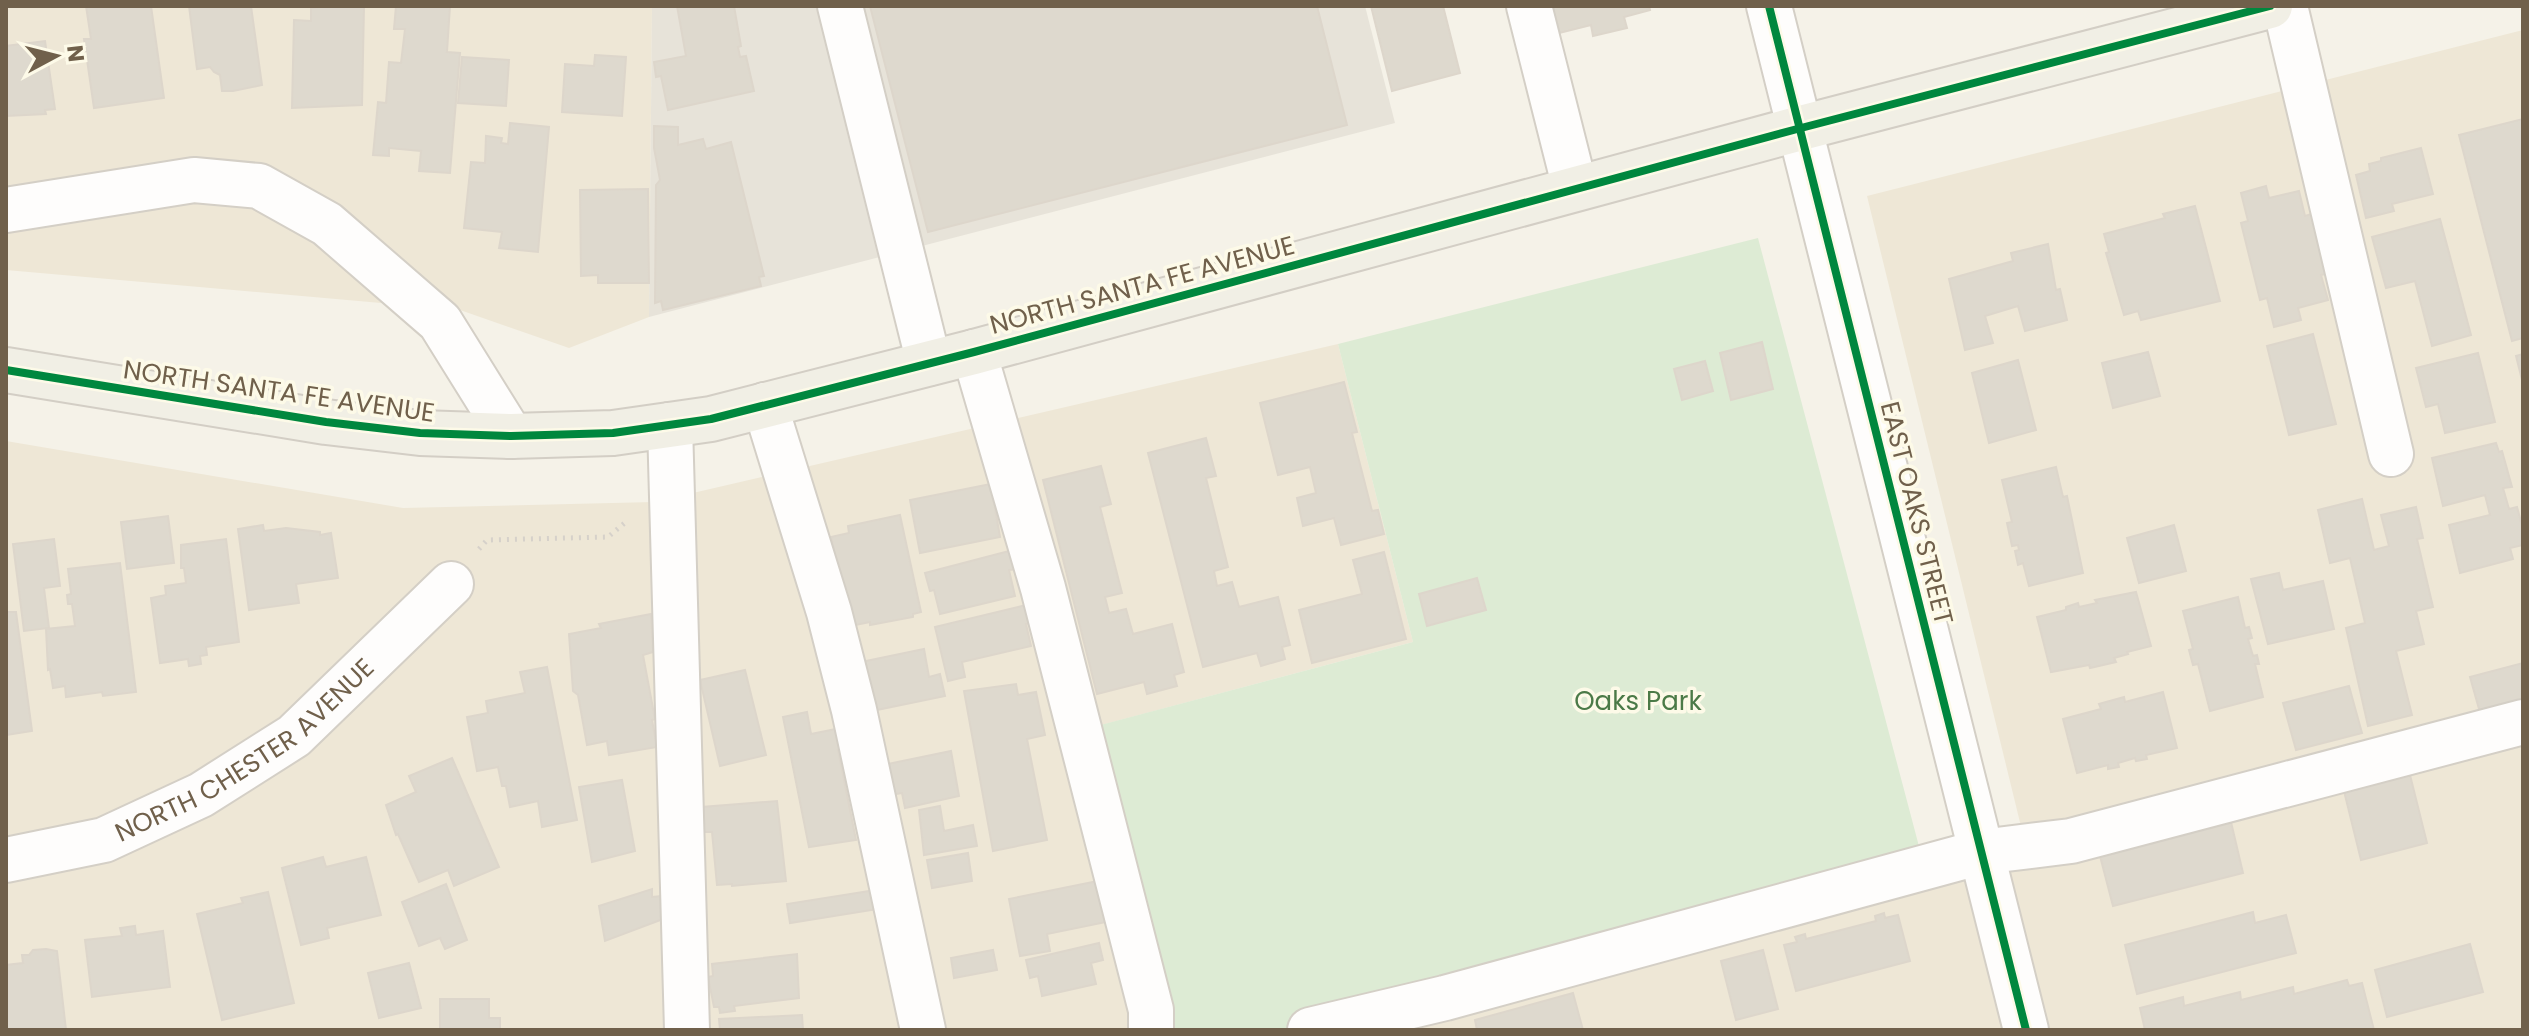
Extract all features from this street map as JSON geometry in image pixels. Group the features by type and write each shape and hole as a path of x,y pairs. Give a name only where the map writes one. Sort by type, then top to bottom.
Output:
{"main road":[{"name":"NORTH SANTA FE AVENUE","path":"6,370 326,422 420,433 511,436 613,433 711,419 974,352 1575,188 2270,6"}],"street":[{"path":"840,6 929,363"},
{"path":"1529,6 1575,188"},
{"name":"EAST OAKS STREET","path":"1769,6 2026,1030"},
{"path":"2285,6 2391,454"},
{"path":"6,210 194,180 259,186 327,224 440,322 511,436"},
{"path":"974,352 1043,588 1151,1010 1151,1030"},
{"path":"765,405 829,612 854,710 923,1030"},
{"path":"670,425 687,1030"},
{"name":"NORTH CHESTER AVENUE","path":"6,860 104,840 201,795 294,736 451,584"},
{"path":"1310,1030 1445,998 1981,852 2071,841 2523,722"}],"path":[{"path":"451,584 487,540 608,537 629,520"}],"shaded area":[{"path":"6,6 652,6 649,317 569,348 460,310 6,270"},
{"path":"652,6 1365,6 1395,123 649,317"},
{"path":"2523,30 2523,1030 1302,1030 2027,851 1867,196"},
{"path":"1338,344 1413,642 1094,727 1175,1030 6,1030 6,441 403,508 654,502"}],"green space":[{"name":"Oaks Park","path":"1758,238 1925,869 1302,1030 1175,1030 1093,727 1413,642 1338,344"}],"building":[{"path":"86,6 151,6 164,98 94,108 84,39 91,39"},
{"path":"189,6 251,6 262,85 222,91 220,75 210,67 197,69"},
{"path":"364,6 362,105 292,108 294,20 311,21 311,8"},
{"path":"396,6 450,6 447,52 460,53 450,173 419,171 421,151 389,148 389,156 373,155 378,102 386,103 389,62 401,63 405,29 394,29"},
{"path":"677,6 734,6 740,57 746,56 754,91 668,110 661,76 656,77 654,62 686,56"},
{"path":"870,6 1317,6 1347,125 928,232"},
{"path":"1371,6 1443,6 1460,73 1392,91"},
{"path":"1548,6 1649,6 1650,10 1624,17 1627,28 1593,36 1591,25 1555,34"},
{"path":"45,41 55,109 45,110 46,114 6,116 6,46"},
{"path":"595,55 626,57 622,116 562,112 565,64 594,66"},
{"path":"462,57 509,60 506,106 458,103"},
{"path":"2523,119 2523,338 2512,341 2459,135"},
{"path":"510,123 549,127 538,252 499,248 502,232 464,228 471,162 485,163 486,136 502,138 501,143 508,144"},
{"path":"654,126 678,127 678,145 703,139 706,149 731,142 764,276 759,277 761,286 663,310 661,301 655,303 656,185 660,180 654,148"},
{"path":"2421,148 2433,194 2392,204 2394,211 2366,218 2356,175 2370,171 2369,164 2381,161 2381,158"},
{"path":"2266,186 2269,198 2299,191 2305,216 2315,213 2330,273 2321,275 2328,300 2298,308 2301,320 2274,327 2267,298 2260,300 2241,223 2248,221 2241,193"},
{"path":"648,189 649,283 598,283 598,275 581,276 580,190"},
{"path":"2195,206 2220,301 2141,320 2138,311 2124,315 2106,253 2109,252 2104,234 2165,218 2163,214"},
{"path":"2440,219 2471,335 2432,346 2415,281 2386,288 2372,237"},
{"path":"2048,244 2056,290 2060,289 2067,320 2025,331 2018,306 1985,316 1993,343 1965,350 1949,279 2013,261 2011,253"},
{"path":"2313,334 2336,424 2289,435 2267,346"},
{"path":"1762,342 1773,389 1731,400 1720,353"},
{"path":"2148,352 2160,396 2113,408 2102,363"},
{"path":"2478,353 2495,422 2445,433 2438,404 2426,407 2416,368"},
{"path":"2523,354 2523,384 2516,356"},
{"path":"2018,360 2036,430 1989,443 1972,373"},
{"path":"1705,361 1713,391 1682,400 1674,369"},
{"path":"1344,382 1357,432 1352,433 1372,511 1378,510 1384,534 1341,545 1334,518 1303,526 1297,498 1316,493 1310,467 1278,475 1260,403"},
{"path":"1206,438 1216,476 1206,478 1228,567 1214,571 1217,586 1232,582 1239,607 1278,597 1290,645 1282,647 1285,659 1261,666 1257,653 1203,667 1148,453"},
{"path":"2496,443 2499,452 2502,451 2512,487 2503,488 2509,509 2517,507 2523,529 2523,545 2510,548 2513,559 2460,573 2449,525 2490,515 2485,495 2443,506 2432,458"},
{"path":"1101,466 1111,504 1100,507 1122,593 1105,597 1109,613 1126,609 1133,634 1172,624 1184,672 1174,675 1177,686 1147,694 1144,682 1097,694 1043,480"},
{"path":"2056,467 2063,497 2067,496 2083,573 2029,586 2023,563 2018,565 2015,551 2019,550 2018,545 2012,546 2007,523 2012,522 2002,480"},
{"path":"991,484 1000,537 920,553 910,500"},
{"path":"2362,499 2374,550 2389,546 2381,515 2416,507 2423,538 2417,539 2433,607 2416,611 2424,644 2396,651 2412,715 2368,726 2346,628 2365,623 2350,558 2330,563 2318,510"},
{"path":"900,515 921,612 913,614 913,617 850,626 831,537 849,533 848,526"},
{"path":"168,516 174,563 127,569 121,522"},
{"path":"263,525 264,531 286,528 320,532 320,535 331,533 338,578 296,584 299,603 249,610 238,529"},
{"path":"2174,525 2186,571 2139,583 2127,538"},
{"path":"54,539 60,586 44,588 49,628 24,631 13,544"},
{"path":"226,539 239,642 206,647 207,655 200,656 201,664 189,666 188,659 160,663 151,598 166,595 165,586 186,583 184,568 181,568 181,545"},
{"path":"1013,550 1018,569 1009,570 1015,596 940,614 934,590 930,591 925,573"},
{"path":"1384,552 1406,639 1312,663 1299,610 1362,594 1353,560"},
{"path":"120,563 136,692 103,696 102,692 66,697 65,686 53,688 48,670 46,629 75,626 72,604 68,604 67,595 71,594 68,569"},
{"path":"2279,573 2283,590 2323,581 2334,629 2268,644 2251,579"},
{"path":"1477,578 1486,610 1427,626 1419,594"},
{"path":"2136,592 2151,646 2127,652 2114,658 2116,662 2051,672 2037,617 2066,610 2066,607 2078,603 2079,607 2097,603 2095,600"},
{"path":"2238,597 2245,628 2249,627 2252,638 2248,639 2253,656 2257,655 2259,664 2255,664 2263,697 2210,711 2198,664 2193,665 2189,650 2193,649 2183,611"},
{"path":"1026,605 1031,646 962,662 965,677 948,681 935,627"},
{"path":"6,612 16,612 32,731 6,735"},
{"path":"651,614 653,652 643,655 657,747 609,755 607,741 587,745 578,695 573,691 569,634 601,628 599,624"},
{"path":"924,649 929,677 940,674 945,696 872,711 861,662"},
{"path":"2523,663 2523,705 2481,716 2470,677"},
{"path":"547,667 577,820 542,827 538,801 510,807 498,767 477,771 467,717 488,713 486,701 525,693 520,672"},
{"path":"745,670 766,755 720,766 700,680"},
{"path":"1016,684 1018,695 1036,692 1045,735 1027,739 1047,840 993,851 964,691"},
{"path":"2349,686 2362,733 2296,750 2283,703"},
{"path":"2163,692 2177,748 2146,755 2147,759 2136,761 2135,758 2118,763 2119,767 2108,769 2108,765 2077,773 2063,719 2101,709 2099,704 2124,697 2125,702"},
{"path":"807,712 811,734 836,729 856,840 809,847 783,717"},
{"path":"951,751 959,796 905,808 902,793 890,795 883,765"},
{"path":"452,758 499,867 454,886 448,870 419,882 396,835 386,805 416,792 409,776"},
{"path":"2409,771 2427,843 2361,860 2343,787"},
{"path":"622,780 635,851 592,862 579,787"},
{"path":"777,801 786,881 717,885 712,832 704,832 702,807"},
{"path":"940,806 944,831 973,825 977,846 924,855 919,810"},
{"path":"2231,822 2243,873 2113,906 2100,856"},
{"path":"968,853 972,881 932,888 927,860"},
{"path":"323,857 326,867 366,857 381,915 327,928 329,938 301,945 282,868"},
{"path":"1098,881 1106,922 1047,934 1050,951 1020,956 1009,899"},
{"path":"446,884 467,940 445,949 440,938 419,946 402,902"},
{"path":"652,889 652,897 661,896 663,919 605,941 599,906"},
{"path":"876,890 878,909 790,923 787,904"},
{"path":"268,892 294,1003 222,1020 197,914 243,903 241,898"},
{"path":"2253,912 2255,923 2286,915 2296,953 2137,994 2125,945"},
{"path":"1884,913 1885,918 1898,915 1910,961 1796,991 1784,945 1797,942 1795,937 1805,934 1806,939 1876,921 1875,916"},
{"path":"135,926 136,935 163,931 170,987 92,997 85,940 122,936 120,928"},
{"path":"1099,943 1103,960 1091,963 1096,984 1042,996 1038,976 1030,978 1026,960"},
{"path":"2470,944 2483,992 2387,1017 2375,970"},
{"path":"46,949 57,951 66,1030 6,1030 6,965 23,963 22,955"},
{"path":"993,950 997,970 954,978 951,958"},
{"path":"1763,950 1778,1009 1736,1020 1721,961"},
{"path":"797,954 799,998 734,1006 735,1011 720,1013 719,1007 714,1007 708,977 713,976 712,964"},
{"path":"409,963 421,1008 379,1018 368,973"},
{"path":"2347,980 2349,986 2362,983 2374,1030 2145,1030 2140,1008 2183,997 2184,1006 2240,992 2241,1000 2293,987 2294,994"},
{"path":"1573,993 1583,1030 1477,1030 1475,1020"},
{"path":"440,999 489,999 489,1018 500,1018 500,1030 440,1030"},
{"path":"802,1015 803,1030 720,1030 719,1019"}],"cycle path":[{"path":"1769,6 2026,1030"},
{"path":"6,370 326,422 420,433 511,436 613,433 711,419 974,352 1801,128 2270,6"}]}
